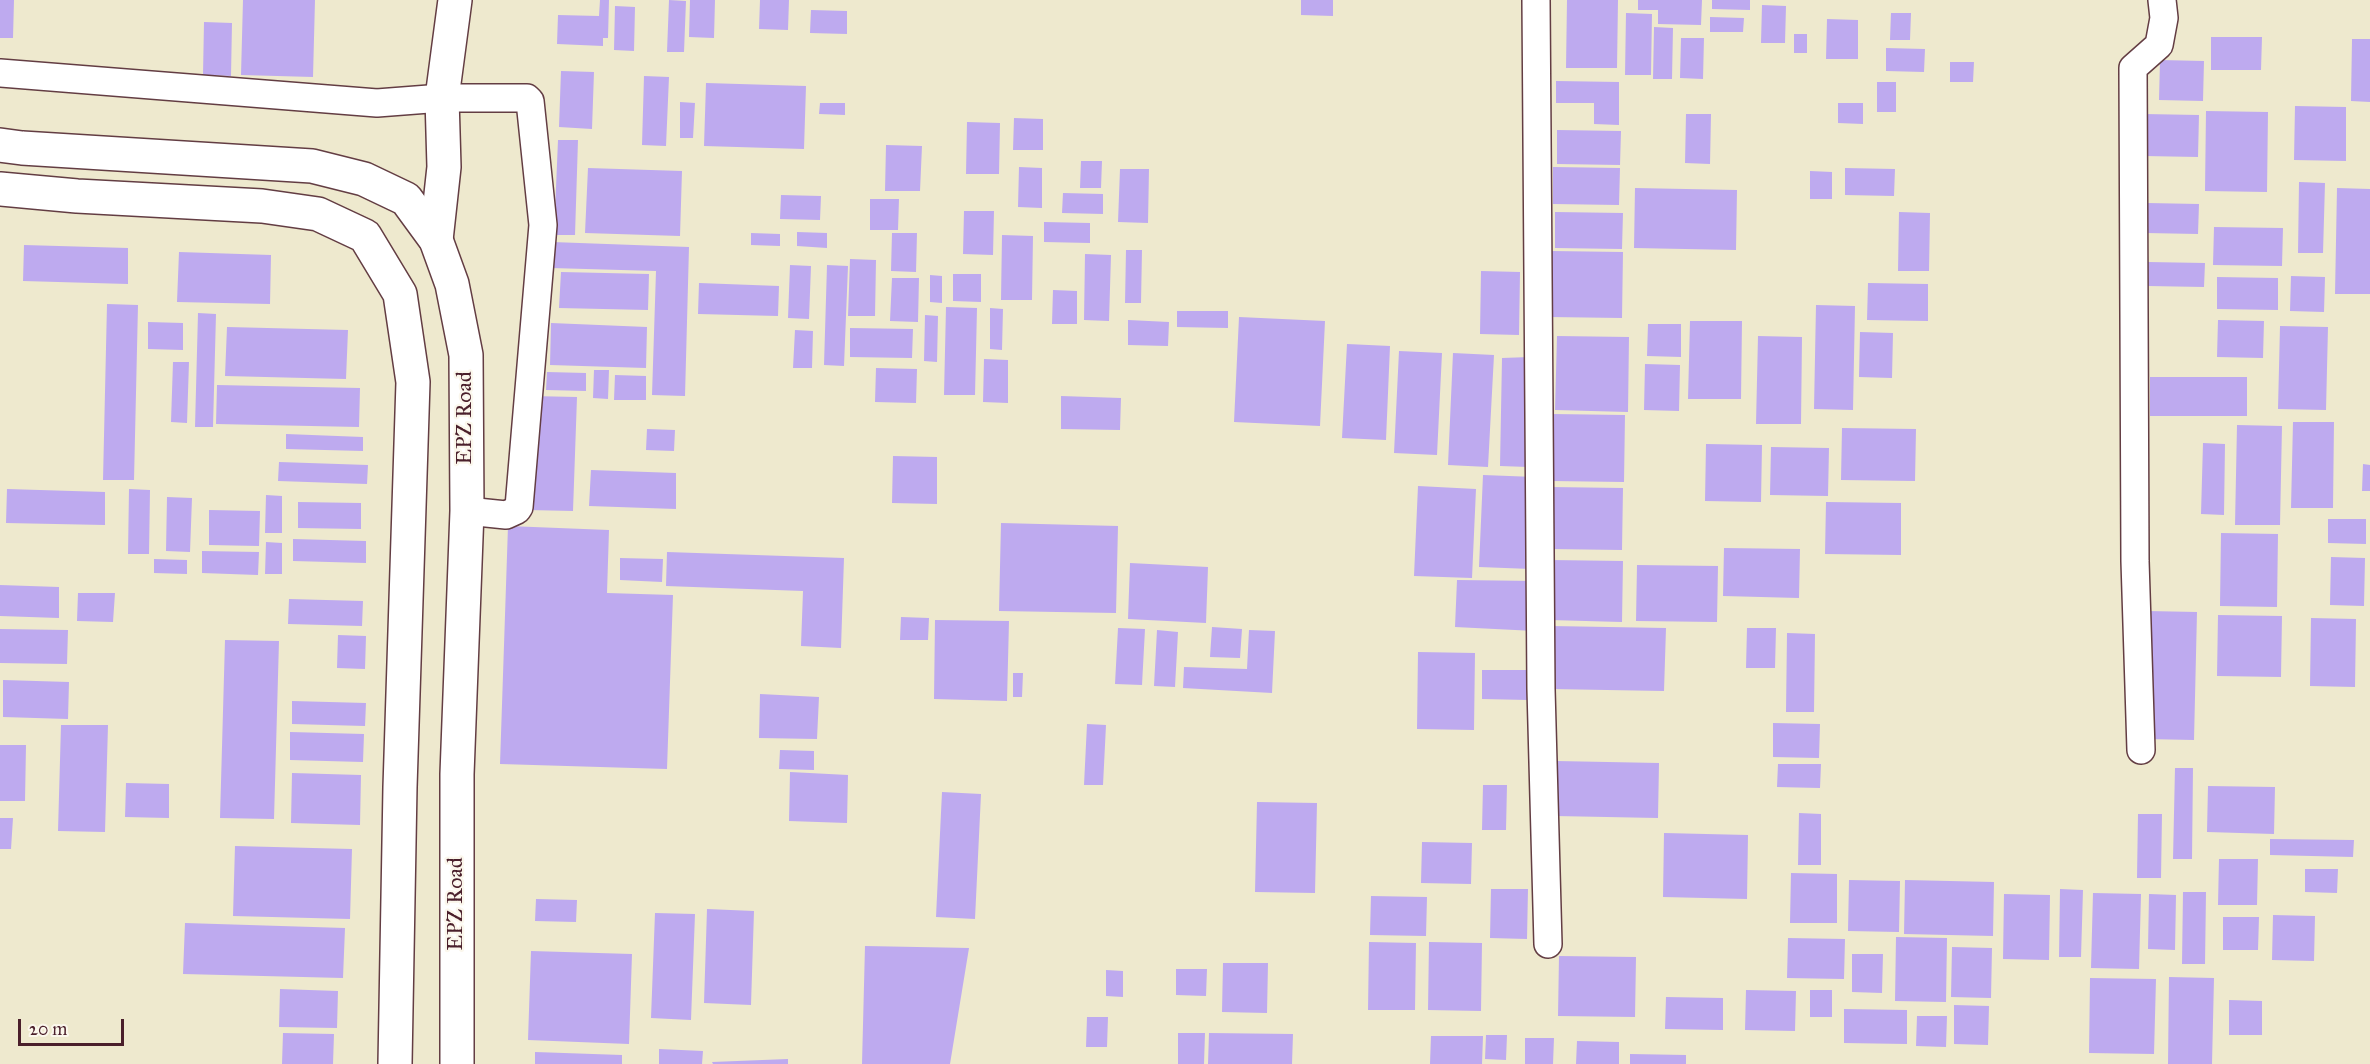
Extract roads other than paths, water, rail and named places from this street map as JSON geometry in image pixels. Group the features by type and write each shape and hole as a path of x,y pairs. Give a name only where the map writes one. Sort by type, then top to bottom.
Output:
{"main road":[{"path":"436,240 444,167 442,98 455,0"},
{"name":"EPZ Road","path":"0,145 312,166 364,179 406,199 436,240 452,284 466,355 467,511 457,774 457,1064"},
{"path":"0,189 77,196 262,206 318,214 365,236 400,294 413,382 400,775 395,1064"}],"street":[{"path":"1536,0 1540,689 1548,944"},
{"path":"2141,750 2135,550 2133,68 2159,45 2164,18 2162,0"},
{"path":"0,73 377,103 442,98 523,97 528,99 543,225 519,507 507,515 467,511"}]}
